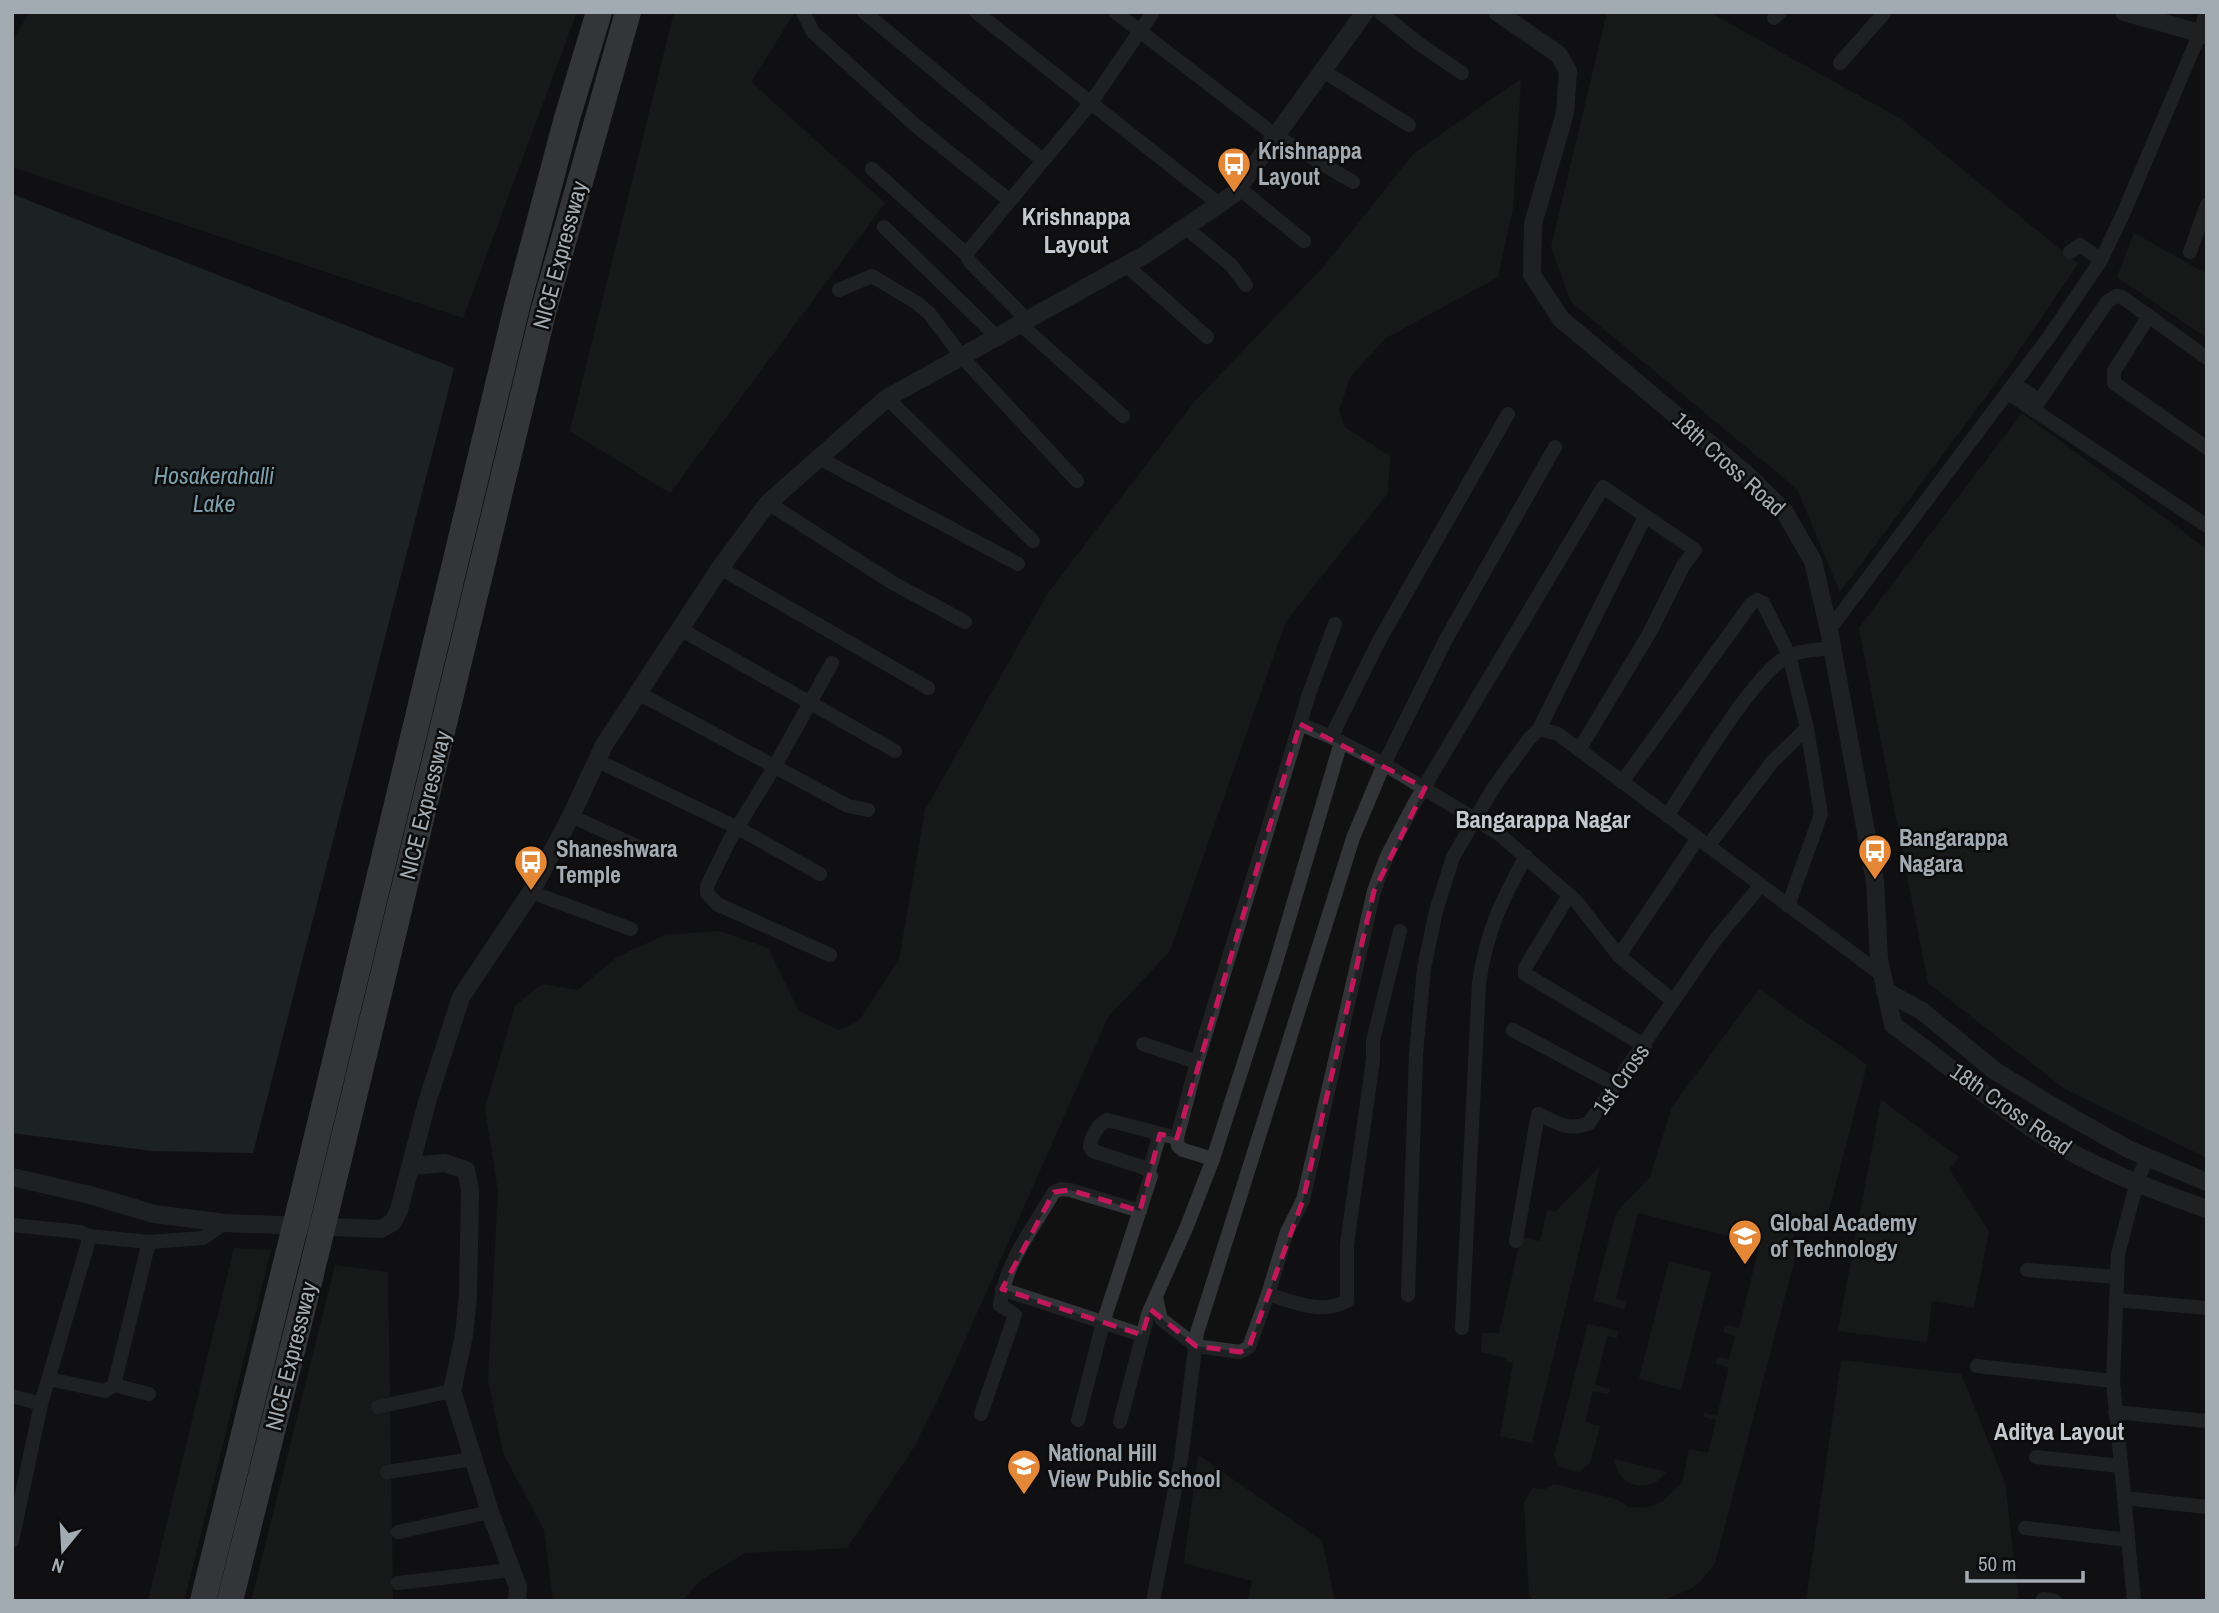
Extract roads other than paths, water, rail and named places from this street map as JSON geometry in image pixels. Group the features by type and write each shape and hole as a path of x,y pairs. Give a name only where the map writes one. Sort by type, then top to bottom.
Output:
{"highway":[{"name":"NICE Expressway","path":"203,1601 517,306 567,118 599,12"},
{"name":"NICE Expressway","path":"230,1601 543,313 628,12"}],"street":[{"path":"803,12 813,32 915,125 1009,200"},
{"path":"864,12 1042,160"},
{"path":"976,12 1219,204"},
{"path":"1115,12 1276,136 1353,182"},
{"path":"966,254 1090,104 1153,12"},
{"path":"12,1177 90,1195 154,1214 225,1223 381,1228 393,1222 399,1210 427,1102 461,997 531,892 596,761 638,693 720,568 768,503 887,398 1126,265 1239,188 1365,12"},
{"path":"1380,12 1418,43 1462,73"},
{"name":"18th Cross Road","path":"1497,12 1558,54 1568,71 1565,113 1533,224 1532,275 1561,319 1746,474 1784,511 1813,561 1875,881 1879,959 1893,1025 2042,1135 2091,1162 2207,1209"},
{"path":"1840,63 1885,12"},
{"path":"2124,12 2203,34"},
{"path":"1667,816 1750,695 1771,671 1789,655 1830,639 2049,337 2101,260 2120,209 2203,34 2206,12"},
{"path":"1322,70 1409,125"},
{"path":"872,169 966,254 970,262 1024,322 1123,416"},
{"path":"1239,188 1304,241"},
{"path":"2190,252 2207,205"},
{"path":"884,227 997,337"},
{"path":"1185,227 1231,265 1245,285"},
{"path":"2070,252 2080,245 2101,260"},
{"path":"1126,265 1206,337"},
{"path":"839,290 872,276 929,313 962,357 1077,481"},
{"path":"2036,405 2112,298 2122,298 2207,358"},
{"path":"2149,316 2114,371 2114,383 2207,449"},
{"path":"2011,388 2207,526"},
{"path":"887,398 1033,541"},
{"path":"1120,1422 1142,1335 1213,1159 1274,970 1336,739 1375,648 1508,414"},
{"path":"1153,1601 1181,1459 1197,1333 1353,838 1384,764 1445,641 1555,447"},
{"path":"819,457 1018,564"},
{"path":"1156,1297 1161,1319 1196,1346 1240,1352 1248,1347 1287,1232 1303,1200 1374,891 1387,856 1401,827 1603,487 1695,550 1683,566 1650,632 1579,750"},
{"path":"768,503 893,583 965,622"},
{"path":"1408,1295 1416,1054 1424,968 1436,911 1453,857 1494,787 1529,738 1539,729 1645,517"},
{"path":"720,568 928,688"},
{"path":"1622,782 1751,604 1757,600 1763,603 1789,655 1807,728 1821,814 1788,906"},
{"path":"1213,1159 1183,1150 1178,1146 1177,1138 1197,1062 1300,724 1335,624"},
{"path":"680,629 895,751"},
{"path":"830,955 711,900 707,886 832,663"},
{"path":"638,693 848,806 868,810"},
{"path":"1300,724 1384,764 1499,834 1569,895 1619,956 1673,1002"},
{"path":"1619,956 1703,842 1773,761 1807,728"},
{"path":"1539,729 1558,734 1788,906 1884,983"},
{"path":"596,761 738,828 820,874"},
{"path":"571,816 637,846"},
{"path":"1462,1328 1479,983 1484,949 1496,912 1525,856"},
{"name":"1st Cross","path":"1517,1241 1538,1114 1566,1126 1578,1128 1589,1123 1716,939 1760,885"},
{"path":"531,892 631,929"},
{"path":"1569,895 1525,968 1525,974 1645,1045"},
{"path":"1268,1294 1309,1307 1336,1305 1347,1301 1347,1244 1373,1060 1373,1041 1400,931"},
{"name":"18th Cross Road","path":"1884,983 1995,1071 2064,1113 2147,1157 2207,1181"},
{"path":"1513,1030 1614,1084"},
{"path":"1143,1044 1197,1062"},
{"path":"1149,1171 1093,1152 1090,1147 1091,1140 1101,1123 1107,1119 1177,1138"},
{"path":"1078,1420 1103,1323 1151,1176 1149,1171 1160,1133"},
{"path":"2134,1601 2113,1381 2118,1254 2137,1182 2147,1157"},
{"path":"411,1166 445,1163 466,1170 470,1190 468,1295 464,1335 452,1391 517,1587 517,1601"},
{"path":"981,1414 1016,1315 1000,1305 1002,1289 1009,1268 1054,1192 1061,1189 1070,1190 1140,1211"},
{"path":"12,1225 149,1242 203,1238 225,1223"},
{"path":"12,1541 41,1404 88,1236"},
{"path":"49,1379 105,1391 114,1385 149,1242"},
{"path":"2027,1270 2117,1278"},
{"path":"1002,1289 1142,1335"},
{"path":"2116,1300 2207,1308"},
{"path":"1977,1366 2113,1381"},
{"path":"114,1385 149,1394"},
{"path":"378,1407 452,1391"},
{"path":"12,1396 41,1404"},
{"path":"2115,1412 2207,1421"},
{"path":"2036,1457 2120,1466"},
{"path":"387,1472 473,1459"},
{"path":"2124,1498 2207,1507"},
{"path":"398,1532 490,1512"},
{"path":"2025,1528 2128,1540"},
{"path":"398,1583 511,1570"}],"water":[{"name":"Hosakerahalli Lake","path":"12,194 454,368 253,1153 153,1151 12,1133"}],"place":[{"name":"Krishnappa Layout","path":"1234,194"},
{"name":"Bangarappa Nagara","path":"1875,881"},
{"name":"Shaneshwara Temple","path":"531,892"},
{"name":"Global Academy of Technology","path":"1745,1266"},
{"name":"National Hill View Public School","path":"1024,1496"}],"district":[{"name":"Krishnappa Layout","path":"1076,231"},
{"name":"Bangarappa Nagar","path":"1543,820"},
{"name":"Aditya Layout","path":"2059,1432"}]}
